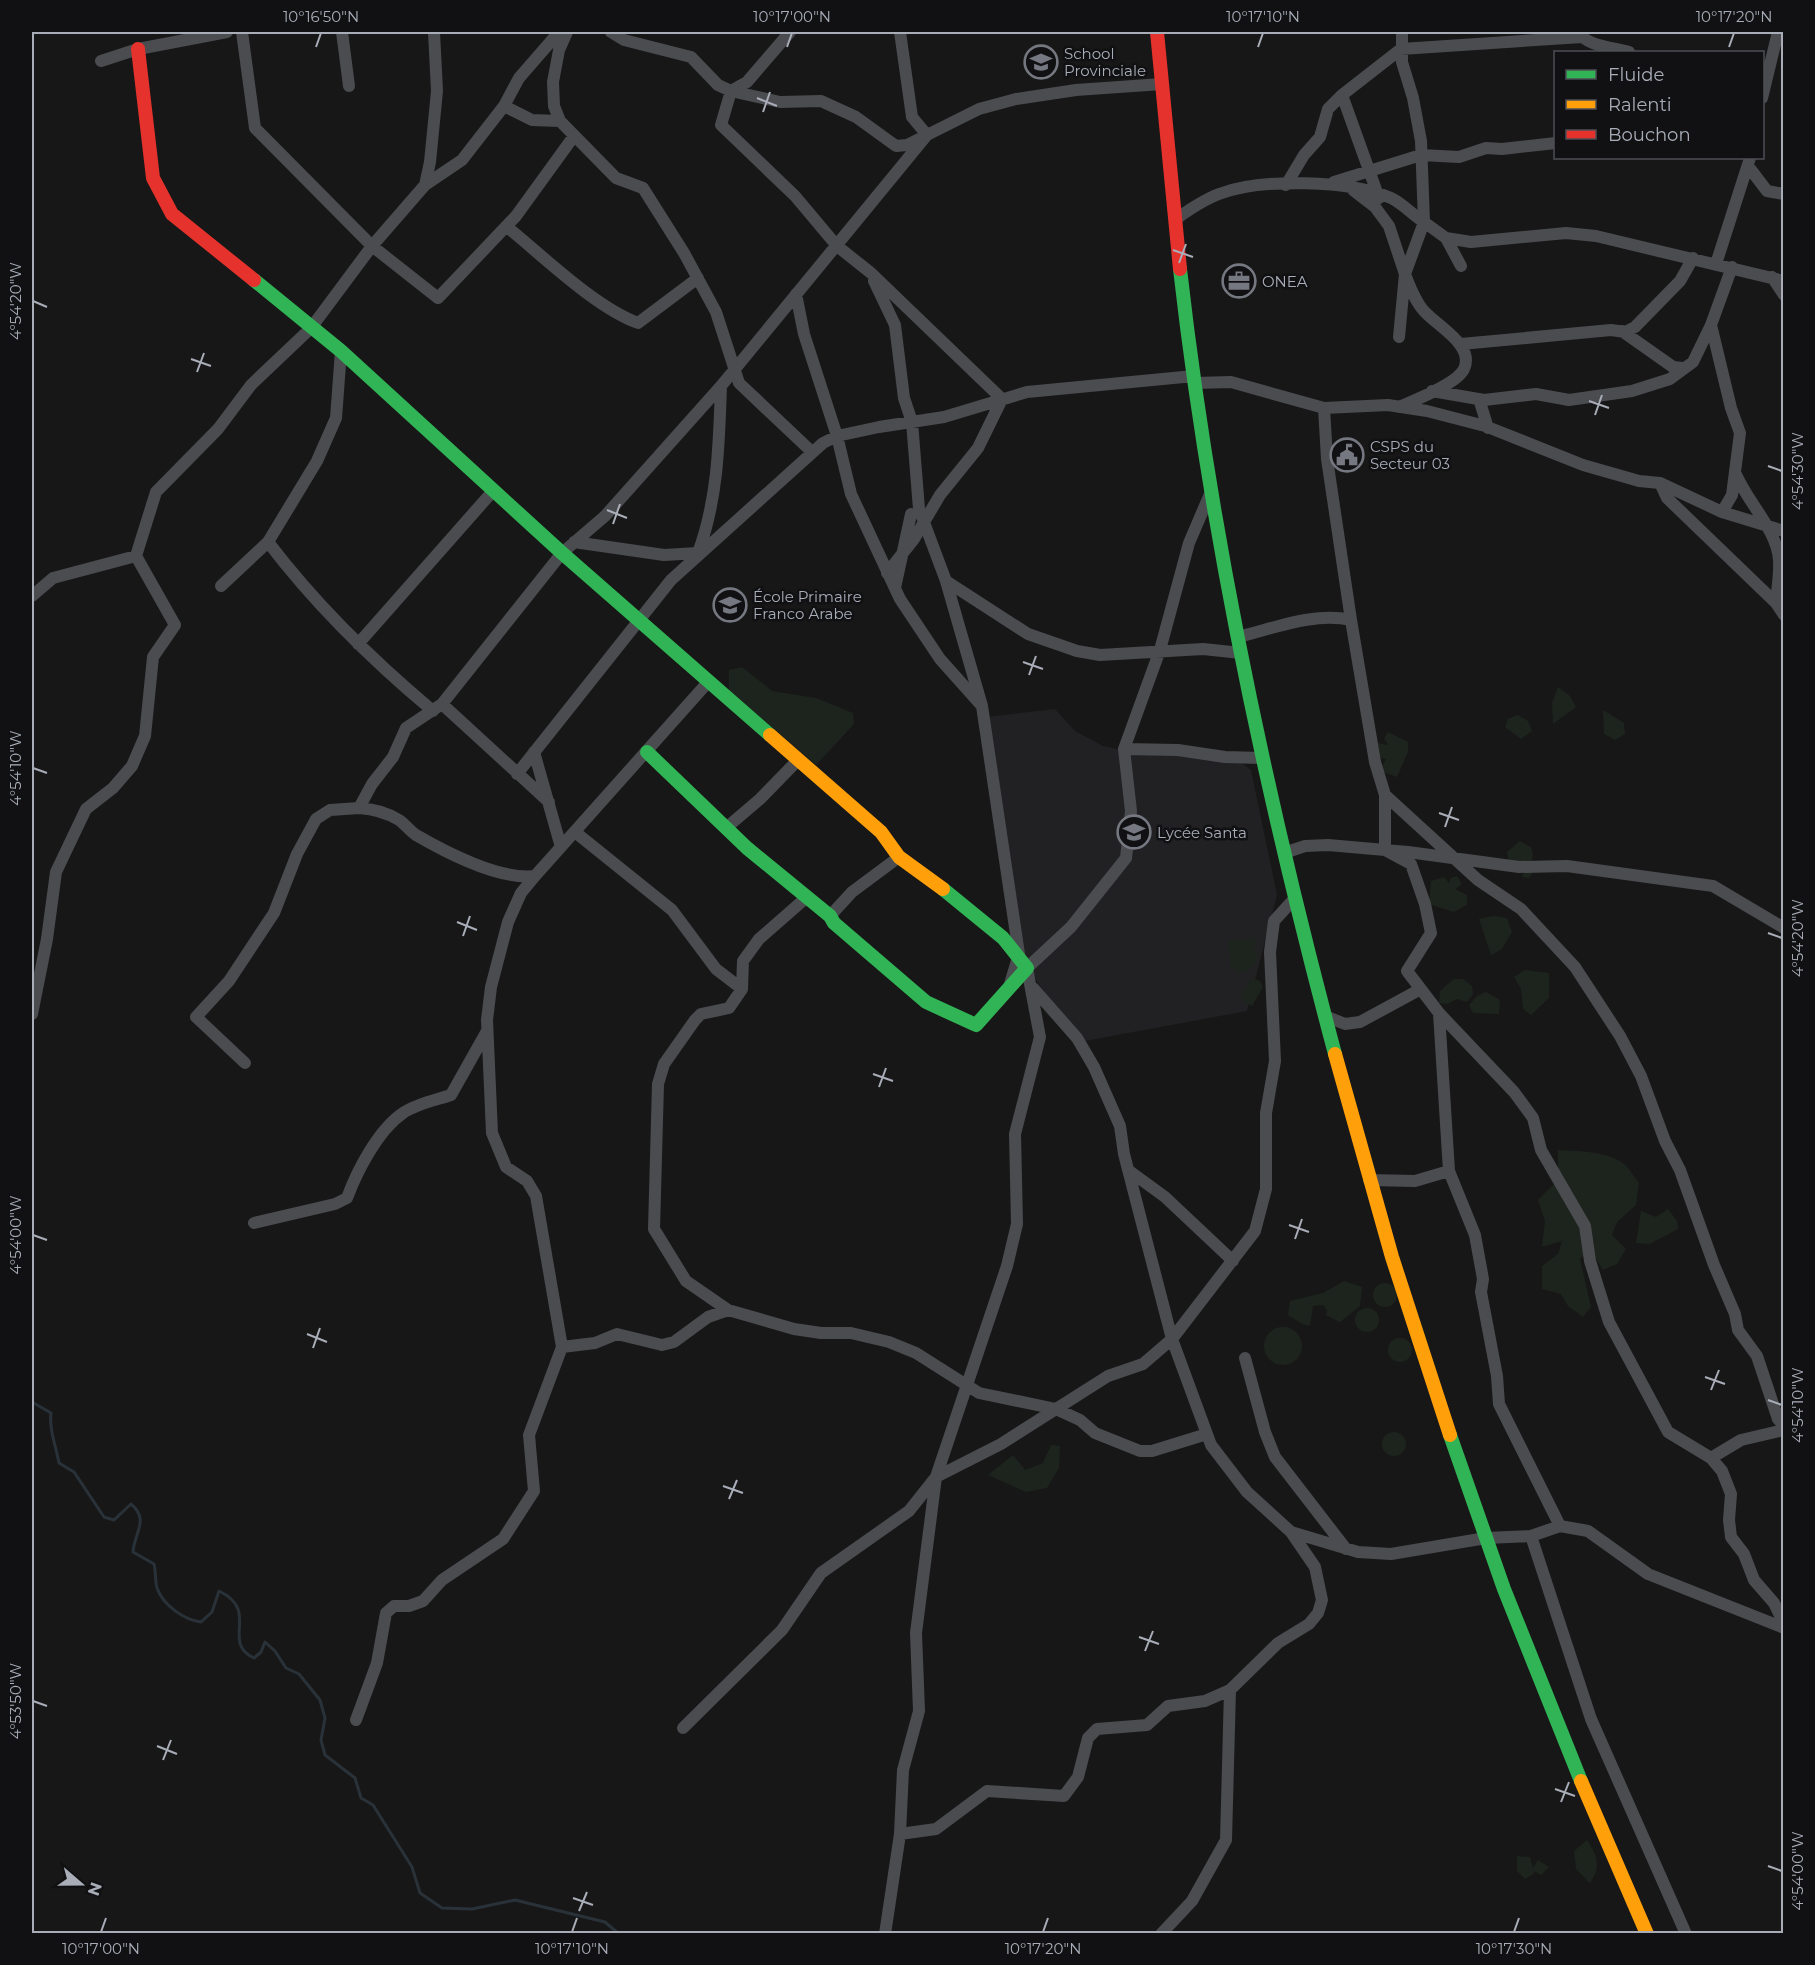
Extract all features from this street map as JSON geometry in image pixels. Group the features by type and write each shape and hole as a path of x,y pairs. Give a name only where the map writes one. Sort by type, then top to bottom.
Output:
{"main road":[{"path":"1157,32 1194,379 1241,653 1294,899 1369,1180 1429,1374 1486,1538 1555,1721 1647,1934"},
{"path":"138,49 153,178 172,214 341,351 562,553 641,620 797,761 881,832 891,849 900,857 999,935 1019,954 1027,968 976,1025 926,1002 834,923 830,916 747,849 647,752"}],"street":[{"path":"101,61 138,49 227,32"},
{"path":"243,32 255,128 372,246 438,298 507,227 563,156 574,136"},
{"path":"342,32 349,86"},
{"path":"425,185 430,162 437,91 434,32"},
{"path":"32,1014 57,872 86,808 113,788 132,766 146,736 153,657 175,625 136,556 156,492 218,429 251,386 311,328 372,246 425,185 462,160 504,106 519,78 560,32"},
{"path":"567,32 559,50 553,82 554,106 560,121 616,178 643,188 716,312 739,382 812,452"},
{"path":"611,32 624,40 691,57 718,85 731,91 780,102 821,101 856,117 896,146 907,145 979,109 1016,99 1076,90 1162,84"},
{"path":"790,32 747,82 731,91 721,125 795,196 837,246 871,273 1002,399"},
{"path":"900,32 912,117 927,135"},
{"path":"1394,32 1402,37 1580,34 1626,51"},
{"path":"1764,90 1778,32"},
{"path":"1286,185 1304,155 1320,137 1328,109 1402,37"},
{"path":"1399,337 1401,288 1424,222 1421,155 1415,109 1402,62 1402,37"},
{"path":"1342,95 1405,274 1424,310 1461,344 1466,355 1464,369 1455,379 1399,407"},
{"path":"504,106 532,120 560,121"},
{"path":"359,808 372,784 393,757 406,728 437,708 562,553 605,516 721,386 927,135"},
{"path":"1330,184 1421,155 1459,157 1486,148 1502,149 1554,143"},
{"path":"1404,160 1421,170"},
{"path":"1749,162 1767,191 1784,194"},
{"path":"1716,264 1749,162"},
{"path":"1176,219 1197,204 1222,193 1286,185 1330,184 1350,187 1392,198 1446,238 1461,266"},
{"path":"1350,187 1374,207 1389,226"},
{"path":"507,227 574,282 627,319 638,323 698,278"},
{"path":"1446,238 1471,242 1566,233 1636,243 1778,279 1784,295"},
{"path":"1461,344 1622,331 1635,327 1680,281 1693,258"},
{"path":"1432,392 1479,399 1536,394 1569,400 1632,391 1670,379 1693,362 1711,325 1732,267"},
{"path":"871,273 895,325 904,398 912,423 919,509 946,581 982,706 1019,954 1009,989"},
{"path":"796,294 804,334 837,436 851,494 895,588 940,659 982,706"},
{"path":"1711,325 1726,390 1740,433 1732,495 1722,512"},
{"path":"1622,331 1657,358 1673,367 1683,368"},
{"path":"221,585 268,542 317,461 336,418 341,351"},
{"path":"517,774 671,580 823,442 837,436 944,417 1027,392 1194,379 1231,382 1324,408 1399,407 1426,411 1488,428 1583,465 1639,481 1659,483 1722,512 1784,531"},
{"path":"698,554 710,521 717,475 721,386"},
{"path":"887,573 924,524 940,495 978,448 1002,399"},
{"path":"1479,399 1488,428"},
{"path":"1324,408 1327,459 1352,620 1375,762 1385,795 1385,850"},
{"path":"1734,470 1742,489 1767,526 1779,558 1776,603"},
{"path":"1659,483 1667,498 1776,603 1784,615"},
{"path":"885,1934 900,1834 903,1770 920,1711 916,1633 936,1477 965,1385 1007,1266 1017,1224 1015,1134 1040,1037 1027,968 1071,927 1126,858 1131,811 1124,749 1160,650 1189,543 1213,488"},
{"path":"358,644 493,491"},
{"path":"895,588 911,514"},
{"path":"268,542 318,603 358,644 549,802"},
{"path":"574,542 664,555 698,554"},
{"path":"32,597 53,578 136,556"},
{"path":"946,581 1029,633 1077,651 1101,655 1203,649 1241,653"},
{"path":"1238,637 1297,622 1335,616 1352,620"},
{"path":"356,1720 377,1663 386,1612 394,1606 409,1606 423,1601 442,1580 503,1539 522,1514 534,1491 529,1435 562,1347 536,1196 527,1181 506,1167 492,1132 488,1031 491,987 500,949 521,893 534,876 709,681"},
{"path":"1124,749 1178,750 1225,757 1262,758"},
{"path":"534,752 561,847"},
{"path":"726,828 760,799 797,761"},
{"path":"1385,795 1478,880 1521,909 1575,967 1620,1036 1641,1076 1735,1314 1738,1330 1756,1356 1778,1419 1784,1428 1741,1440 1711,1458"},
{"path":"245,1063 196,1017 229,981 274,913 297,854 316,819 330,810 375,809 400,820 415,834 495,871 520,878 534,876"},
{"path":"575,832 672,910 716,969 742,989"},
{"path":"1284,852 1305,846 1328,845 1519,867 1567,866 1713,886 1784,928"},
{"path":"1385,850 1411,864 1425,904 1431,933 1407,971 1419,990 1514,1092 1533,1118 1541,1150 1585,1226 1590,1261 1609,1322 1657,1416 1668,1432 1711,1458 1722,1471 1731,1494 1729,1520 1731,1537 1743,1554 1754,1580 1774,1603 1784,1626"},
{"path":"830,916 852,892 900,857"},
{"path":"807,897 759,939 748,954 743,962 742,989 729,1008 701,1014 664,1064 658,1084 654,1229 686,1281 728,1310 794,1329 821,1333 852,1333 889,1342 916,1353 979,1393 1056,1409 1080,1419 1095,1433 1140,1451 1152,1451 1207,1434"},
{"path":"683,1728 782,1630 820,1573 909,1511 936,1477 1001,1444 1108,1376 1143,1364 1172,1339 1233,1261 1255,1231 1266,1189 1266,1113 1275,1060 1270,951 1274,921 1294,899"},
{"path":"900,1834 936,1828 987,1791 1064,1796 1078,1777 1088,1738 1097,1729 1147,1725 1168,1706 1205,1701 1230,1690 1278,1643 1309,1624 1318,1613 1322,1600 1315,1567 1291,1532 1247,1492 1211,1445 1172,1339 1128,1170 1120,1126 1094,1067 1077,1038 1032,987"},
{"path":"1325,1016 1345,1023 1360,1022 1419,990"},
{"path":"1439,1013 1449,1171 1475,1235 1483,1279 1481,1292 1497,1376 1499,1404 1560,1526"},
{"path":"254,1223 335,1204 346,1198 359,1167 394,1120 404,1112 451,1095 488,1031"},
{"path":"1128,1170 1165,1197 1233,1261"},
{"path":"1369,1180 1414,1181 1449,1171"},
{"path":"562,1347 595,1343 617,1334 663,1345 674,1342 708,1317 728,1310"},
{"path":"1245,1358 1265,1432 1275,1457 1346,1549"},
{"path":"1291,1532 1358,1552 1391,1554 1486,1538 1531,1536 1560,1526 1588,1531 1648,1574 1784,1626"},
{"path":"1531,1536 1591,1719 1686,1934"},
{"path":"1161,1934 1192,1901 1226,1840 1230,1690"}],"shaded area":[{"path":"742,667 772,691 816,698 853,713 854,724 816,765 729,690 729,670"},
{"path":"1558,687 1570,696 1576,707 1553,724 1552,703"},
{"name":"Lycée Santa","path":"1055,709 1075,731 1103,746 1132,752 1239,761 1251,770 1277,895 1247,1011 1074,1043 1022,956 987,717"},
{"path":"1603,710 1624,723 1625,734 1615,740 1604,734"},
{"path":"1518,715 1528,721 1532,731 1521,739 1505,727 1508,719"},
{"path":"1388,732 1408,742 1408,752 1397,777 1380,771 1386,759 1377,757 1377,743 1388,745 1384,738"},
{"path":"1520,841 1531,847 1533,855 1530,867 1535,870 1529,878 1522,877 1524,870 1509,863 1507,852"},
{"path":"1457,876 1462,884 1455,889 1467,895 1467,905 1454,912 1429,904 1431,881 1444,877 1449,883 1451,878"},
{"path":"1494,916 1507,918 1512,932 1502,949 1491,955 1479,919"},
{"path":"1254,937 1256,946 1252,948 1258,957 1251,969 1241,973 1231,968 1228,943 1237,938 1242,941"},
{"path":"1525,970 1549,973 1549,998 1531,1015 1523,1009 1521,989 1514,977"},
{"path":"1251,978 1260,981 1263,987 1252,1006 1240,998"},
{"path":"1454,979 1463,979 1472,986 1473,994 1467,1002 1457,999 1447,1004 1439,1003 1440,991"},
{"path":"1486,992 1500,1000 1499,1014 1473,1013 1469,1005 1477,996"},
{"path":"1558,1150 1592,1152 1617,1159 1639,1182 1636,1205 1617,1222 1612,1235 1626,1249 1617,1264 1603,1270 1590,1250 1580,1259 1591,1307 1583,1317 1568,1306 1561,1294 1542,1289 1542,1266 1558,1254 1562,1241 1542,1247 1545,1221 1538,1200 1558,1180"},
{"path":"1668,1209 1677,1221 1678,1229 1650,1244 1636,1243 1641,1211 1656,1217"},
{"path":"1344,1281 1362,1287 1360,1306 1340,1322 1326,1315 1327,1310 1323,1305 1313,1306 1310,1326 1288,1315 1290,1301 1323,1293"},
{"path":"1385,1283 1390,1284 1396,1290 1396,1300 1390,1306 1385,1307 1380,1306 1374,1300 1373,1295 1374,1290 1380,1284"},
{"path":"1367,1308 1376,1311 1379,1320 1376,1329 1367,1332 1358,1329 1355,1320 1358,1311"},
{"path":"1283,1327 1296,1333 1302,1346 1296,1359 1283,1365 1270,1359 1264,1346 1270,1333"},
{"path":"1400,1338 1408,1342 1412,1350 1408,1358 1400,1362 1392,1358 1388,1350 1392,1342"},
{"path":"1394,1432 1399,1433 1405,1439 1405,1449 1399,1455 1394,1456 1389,1455 1383,1449 1382,1444 1383,1439 1389,1433"},
{"path":"1051,1445 1060,1446 1059,1468 1047,1488 1026,1492 988,1475 1013,1455 1025,1470 1043,1463"},
{"path":"1587,1840 1594,1851 1597,1862 1596,1872 1590,1883 1576,1869 1574,1851"},
{"path":"1517,1856 1530,1857 1533,1868 1538,1860 1549,1867 1541,1875 1534,1871 1534,1874 1525,1879 1517,1871"}],"waterway":[{"path":"32,45 33,32"},
{"path":"32,1402 51,1413 52,1432 59,1463 74,1472 104,1517 114,1520 131,1504 137,1510 140,1521 133,1552 154,1564 157,1588 169,1606 188,1618 201,1622 212,1612 219,1591 231,1599 237,1608 240,1617 240,1644 244,1651 254,1658 261,1652 265,1642 275,1651 286,1668 299,1674 320,1700 325,1718 321,1740 325,1755 355,1778 361,1798 373,1805 412,1867 420,1893 442,1908 472,1909 515,1900 605,1922 619,1934"}],"traffic: fast":[{"path":"1180,269 1207,467 1243,664 1286,860 1335,1054"},
{"path":"254,280 341,351 562,553 770,735"},
{"path":"647,752 747,848 830,916 834,923 926,1002 976,1025 1027,968 1003,938 943,889"},
{"path":"1450,1435 1504,1589 1581,1781"}],"traffic: slow":[{"path":"770,735 881,832 899,857 943,889"},
{"path":"1335,1054 1392,1257 1450,1435"},
{"path":"1581,1781 1647,1934"}],"traffic: jam":[{"path":"1157,32 1180,269"},
{"path":"138,49 153,178 172,214 254,280"}],"place":[{"name":"School Provinciale","path":"1041,62"},
{"name":"ONEA","path":"1239,281"},
{"name":"CSPS du Secteur 03","path":"1347,455"},
{"name":"École Primaire Franco Arabe","path":"730,605"},
{"name":"Lycée Santa","path":"1134,832"}]}
